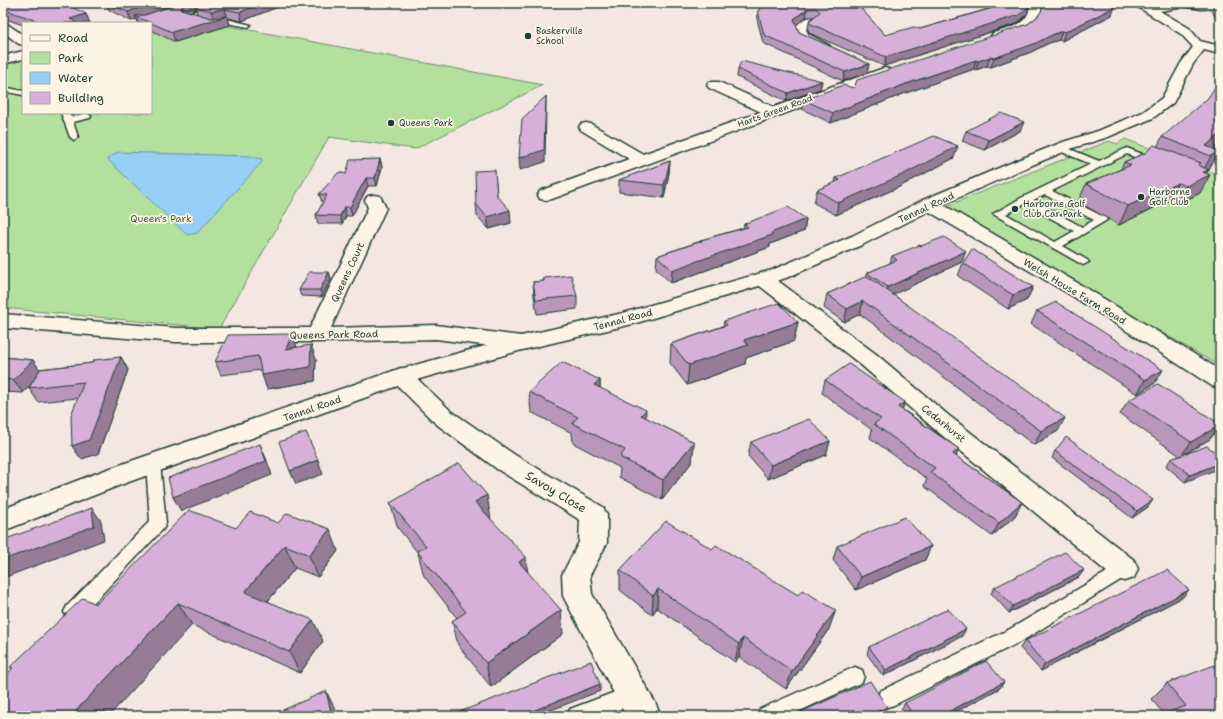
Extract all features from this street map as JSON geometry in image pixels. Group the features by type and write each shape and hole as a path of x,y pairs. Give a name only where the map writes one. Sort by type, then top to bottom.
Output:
{"street":[{"path":"180,8 195,3"},
{"path":"984,40 1021,28 1032,19 1036,13 1036,3"},
{"path":"1220,5 1201,6 1177,4 1160,8 1140,6 1176,24 1197,42 1220,50"},
{"path":"1177,4 1197,26"},
{"path":"811,20 800,28 802,36 836,52"},
{"path":"3,27 22,40"},
{"path":"1197,42 1202,36 1220,39"},
{"name":"Tennal Road","path":"3,520 153,464 401,376 521,343 626,319 763,279 858,240 929,204 1060,148 1104,134 1148,115 1168,100 1179,82 1197,42"},
{"path":"3,60 22,55"},
{"path":"863,64 883,73"},
{"name":"Harts Green Road","path":"546,195 897,68"},
{"path":"714,85 773,112"},
{"path":"586,128 641,160"},
{"name":"Welsh House Farm Road","path":"929,204 1081,293 1220,380"},
{"name":"Queens Court","path":"317,335 382,205"},
{"name":"Cedarhurst","path":"763,279 868,359 940,421 1124,569"},
{"name":"Queens Park Road","path":"3,321 176,335 317,335 436,332 521,343"},
{"name":"Savoy Close","path":"401,376 443,417 506,462 594,515 593,543 576,575 578,596 637,705"}],"lane":[{"path":"195,3 214,6 188,17 214,23 227,21 248,25"},
{"path":"3,89 22,93"},
{"path":"74,137 66,117 87,116"},
{"path":"1060,148 1099,164"},
{"path":"1083,262 998,214 1127,151 1162,165"},
{"path":"1045,190 1102,220 1055,246"},
{"path":"1025,200 1082,231"},
{"path":"62,624 158,522 153,464"},
{"path":"887,698 1016,635 1124,569"},
{"path":"767,716 855,676"},
{"path":"577,716 637,705"}],"green space":[{"name":"Queen's Park","path":"170,15 543,85 415,149 329,137 219,329 3,308 3,63 22,58 22,114 152,114 152,23"},
{"name":"Harborne Golf Club","path":"1125,139 1220,175 1220,366 944,207 1109,141 1117,144"}],"water":[{"path":"118,152 249,156 262,159 262,162 197,233 187,235 107,159"}],"building":[{"path":"3,3 64,3 86,14 70,19 75,22 40,22 3,9"},
{"path":"108,3 152,3 128,12"},
{"path":"181,3 187,3 184,4 181,9 211,18 227,16 172,32 152,23 152,22 135,16 145,15"},
{"path":"204,3 264,3 240,12 225,9 211,11 195,7"},
{"path":"763,3 856,3 885,35 914,27 920,29 1010,3 1030,3 1029,6 1019,15 886,57 811,24 809,21 820,12 816,8 807,9 794,19 799,32 869,64 845,72 764,35 758,11"},
{"path":"1044,3 1106,3 1115,7 1065,32 1062,31 1034,44 994,58 990,57 978,61 976,60 906,84 833,113 804,100 843,85 854,88 857,80 1028,24 1039,15"},
{"path":"1217,3 1220,3 1220,11"},
{"path":"741,61 822,81 788,93 738,69"},
{"path":"1220,79 1220,134 1206,146 1219,151 1211,156 1162,137 1208,98"},
{"path":"546,96 544,150 519,158 522,119"},
{"path":"1001,113 1024,122 989,140 966,131"},
{"path":"934,136 958,146 902,175 838,203 817,190 840,180 836,178"},
{"path":"1154,145 1201,163 1198,165 1209,170 1203,172 1210,175 1186,186 1178,183 1128,206 1086,184 1131,165 1124,162 1145,153"},
{"path":"380,159 375,178 366,178 350,207 344,207 340,216 316,215 327,195 319,194 339,172 346,174 350,160"},
{"path":"670,161 664,185 619,180"},
{"path":"495,170 497,196 510,210 487,217 476,204 475,171"},
{"path":"788,207 806,219 771,233 772,235 672,270 657,256 702,241 701,240 748,227 744,224"},
{"path":"944,237 966,251 888,287 867,273 897,260 892,256"},
{"path":"972,249 1033,287 1013,295 963,263"},
{"path":"309,272 329,272 320,290 299,290"},
{"path":"571,275 577,296 536,300 533,282 544,281 544,278"},
{"path":"867,276 1065,418 1041,431 863,301 847,309 827,294"},
{"path":"1056,302 1163,370 1145,380 1037,311"},
{"path":"779,303 798,322 744,340 748,345 689,365 671,344 727,325 724,321"},
{"path":"292,334 286,349 311,345 310,367 262,375 258,356 215,362 228,335"},
{"path":"3,357 33,360 13,380 3,379"},
{"path":"121,357 89,440 72,446 71,415 84,382 29,388 40,369 92,363 94,360"},
{"path":"562,362 600,380 594,385 646,410 641,415 694,442 663,480 620,457 625,450 572,423 578,417 529,392"},
{"path":"849,364 905,402 898,407 959,449 953,454 1022,502 999,523 930,472 935,468 874,424 881,419 825,380"},
{"path":"1158,384 1220,425 1191,442 1129,400"},
{"path":"809,419 830,441 771,465 751,442"},
{"path":"306,432 318,460 290,471 279,442"},
{"path":"1066,437 1153,500 1137,511 1055,451"},
{"path":"260,444 266,461 173,497 168,478"},
{"path":"1207,446 1220,456 1220,463 1190,475 1171,459"},
{"path":"459,463 487,495 475,502 526,557 519,562 561,610 486,663 452,621 466,612 417,551 426,546 390,503"},
{"path":"92,508 94,526 3,560 3,540"},
{"path":"189,510 236,528 250,512 278,523 287,513 330,529 309,555 285,545 245,592 313,620 289,652 178,603 71,716 3,716 3,678 13,668 10,667 83,598 96,604"},
{"path":"905,517 931,546 861,577 837,546"},
{"path":"666,521 712,549 716,545 798,595 802,590 836,610 792,671 743,638 739,644 658,589 653,596 620,570"},
{"path":"1065,552 1084,570 1013,606 995,587"},
{"path":"1167,570 1189,590 1045,664 1025,641"},
{"path":"948,609 966,629 886,670 869,647"},
{"path":"591,661 600,684 520,716 449,716"},
{"path":"986,661 1004,682 941,716 914,716 905,703"},
{"path":"1220,663 1220,714 1215,716 1158,716 1186,706 1167,683"},
{"path":"870,681 887,707 867,716 792,716"},
{"path":"326,691 332,716 276,716 276,713"}],"place":[{"name":"Baskerville School","path":"528,36"},
{"name":"Queens Park","path":"391,123"},
{"name":"Harborne Golf Club","path":"1141,197"},
{"name":"Harborne Golf Club Car Park","path":"1015,209"}]}
